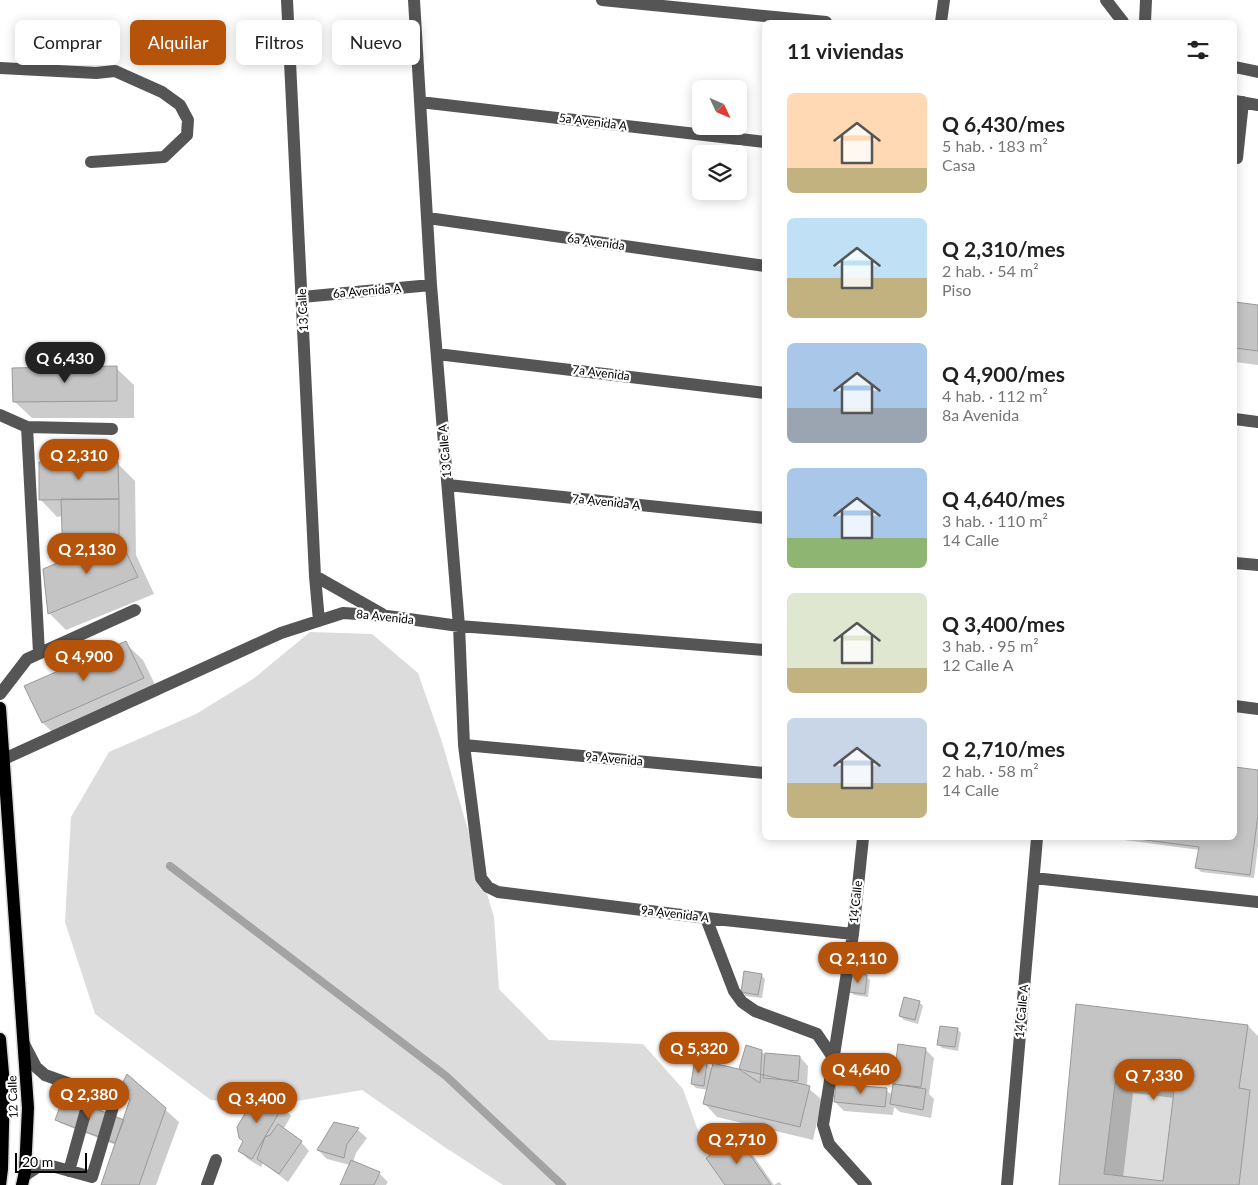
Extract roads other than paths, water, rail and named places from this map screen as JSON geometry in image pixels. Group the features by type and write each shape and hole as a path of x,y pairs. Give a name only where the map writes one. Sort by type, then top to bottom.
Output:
{"main road":[{"name":"12 Calle","path":"0,708 28,1108 23,1180"},
{"name":"12 Calle","path":"0,1039 4,1085 0,1183"}],"street":[{"name":"13 Calle","path":"287,0 315,576 319,620"},
{"name":"13 Calle A","path":"414,0 431,285 459,626 464,746 481,878 488,887 498,892"},
{"path":"602,0 806,20"},
{"path":"941,20 944,0"},
{"path":"1106,0 1121,20"},
{"path":"1145,20 1146,0"},
{"path":"1237,67 1258,72"},
{"path":"0,68 96,73 115,71 162,92 180,105 188,120 187,135 164,157 92,162"},
{"path":"1237,158 1239,101 1258,105"},
{"name":"5a Avenida A","path":"420,102 762,142"},
{"name":"6a Avenida","path":"428,218 762,266"},
{"name":"6a Avenida A","path":"302,297 431,285"},
{"name":"7a Avenida","path":"437,354 762,393"},
{"path":"0,415 26,427 112,429"},
{"path":"1237,419 1258,422"},
{"path":"26,427 39,653"},
{"name":"7a Avenida A","path":"448,485 762,518"},
{"path":"1237,563 1258,565"},
{"path":"315,576 386,616"},
{"path":"0,694 27,659 136,610"},
{"name":"8a Avenida","path":"4,759 281,633 344,613 386,616 459,626 762,650"},
{"path":"1237,706 1258,708"},
{"name":"9a Avenida","path":"464,746 762,773"},
{"name":"14 Calle","path":"863,840 853,934 823,1124 829,1144 866,1185"},
{"name":"14 Calle A","path":"1008,1185 1037,840"},
{"path":"1034,878 1258,902"},
{"name":"9a Avenida A","path":"498,892 853,934"},
{"path":"706,918 734,991 742,1002 755,1011 817,1034 834,1059"},
{"path":"23,1180 39,1166 48,1165 92,1178 115,1100 45,1075 36,1067 24,1044"},
{"path":"69,1171 91,1092"},
{"path":"207,1185 216,1160"}],"waterway":[{"path":"170,866 446,1076 562,1185"}]}
